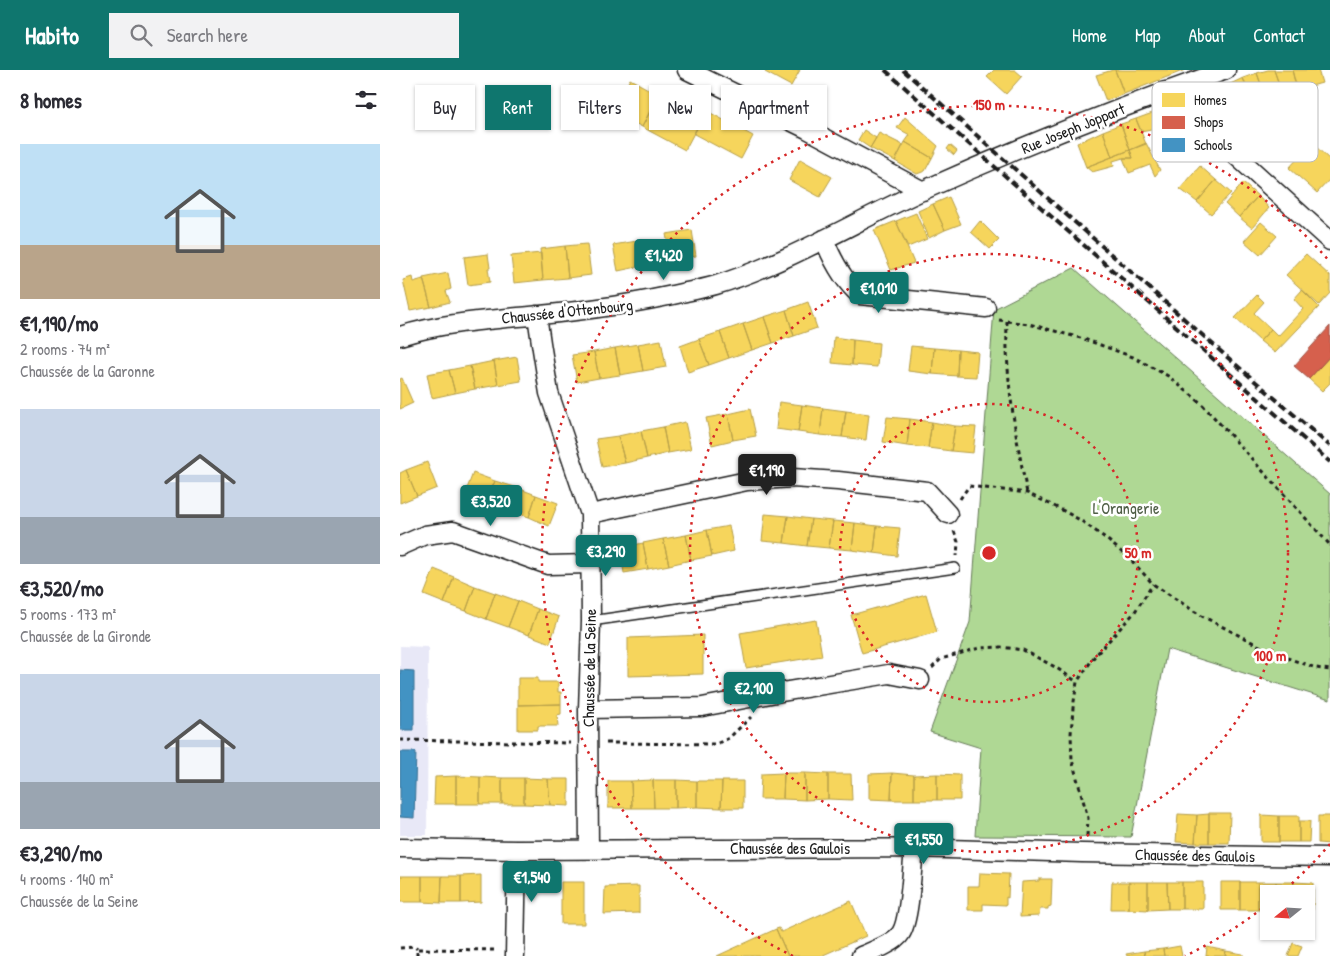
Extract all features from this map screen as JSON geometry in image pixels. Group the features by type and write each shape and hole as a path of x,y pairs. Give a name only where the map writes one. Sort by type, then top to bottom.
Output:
{"street":[{"path":"688,70 808,129 923,191"},
{"name":"Rue Joseph Joppart","path":"1191,82 1226,70"},
{"name":"Rue Joseph Joppart","path":"923,191 1045,138 1152,96"},
{"path":"1243,162 1330,241"},
{"name":"Chaussée d'Ottenbourg","path":"400,336 445,325 613,307 653,300 715,285 758,270 923,191"},
{"path":"824,239 832,259 853,289 860,295 986,308"},
{"name":"Chaussée de la Seine","path":"538,315 540,343 549,393 590,514 589,849"},
{"path":"590,514 747,481 792,478 927,491 948,514"},
{"path":"400,546 425,535 452,531 548,565 590,564"},
{"path":"588,709 702,707 889,674 920,680"},
{"name":"Chaussée des Gaulois","path":"400,848 517,850 914,848 1330,857"},
{"path":"861,956 886,945 901,934 907,919 914,848"},
{"path":"515,953 517,850"}],"lane":[{"path":"590,621 955,568"}],"path":[{"path":"986,308 987,313 994,318 1029,324 1084,339 1133,358 1168,376 1201,403 1330,545"},
{"path":"1007,321 1007,358 1016,432 1027,494"},
{"path":"955,568 958,542 948,514 970,486 1027,494 1080,520 1104,537 1132,561 1153,584 1200,615 1273,653 1316,668 1330,670"},
{"path":"1082,853 1088,833 1088,818 1072,760 1071,734 1077,682 1094,657 1134,613 1153,584"},
{"path":"920,680 941,659 979,648 1001,647 1024,650 1077,682"},
{"path":"400,740 716,744 729,738 776,693"},
{"path":"400,948 415,947 417,949 515,953"},
{"path":"417,949 417,956"}],"shaded area":[{"path":"400,646 428,647 427,835 400,835"}],"green space":[{"name":"L'Orangerie","path":"1074,268 1330,494 1330,700 1167,649 1131,837 975,836 981,748 930,732 970,622 994,309"}],"building: Homes":[{"path":"766,70 800,70 792,85 765,72"},
{"path":"994,70 1015,70 1022,76 1006,94 987,77"},
{"path":"1115,70 1124,94 1106,101 1096,75"},
{"path":"1115,70 1185,70 1152,82 1124,94"},
{"path":"1274,70 1278,82 1260,82 1257,73"},
{"path":"1274,70 1292,70 1295,82 1278,82"},
{"path":"1292,70 1318,70 1322,83 1318,84 1318,82 1295,82"},
{"path":"1257,73 1260,82 1245,82 1243,78"},
{"path":"1243,78 1244,82 1234,82"},
{"path":"630,79 649,89 649,114 642,127 639,125 639,85 627,85"},
{"path":"649,113 649,130 696,130 685,150 642,127"},
{"path":"711,113 721,119 721,130 742,130 753,136 741,159 694,134 696,130 711,130"},
{"path":"1152,113 1152,130 1141,131 1136,119"},
{"path":"905,117 938,146 932,158 905,142 910,135 897,128"},
{"path":"1136,119 1146,144 1130,150 1121,124"},
{"path":"1121,124 1130,150 1112,157 1103,131"},
{"path":"864,130 876,138 870,148 858,140"},
{"path":"1103,131 1112,157 1086,167 1077,143"},
{"path":"879,133 903,145 895,161 870,148"},
{"path":"905,142 932,158 925,171 917,174 895,161"},
{"path":"1146,143 1152,155 1152,162 1156,162 1160,170 1155,176 1150,165 1129,173 1123,158 1133,158 1130,150"},
{"path":"950,145 957,151 954,155 947,149"},
{"path":"1318,149 1330,160 1330,179 1317,193 1289,168 1295,162 1318,162"},
{"path":"1130,150 1133,158 1113,161 1114,166 1092,172 1086,167"},
{"path":"800,159 832,177 820,197 789,180"},
{"path":"1200,166 1216,180 1197,202 1180,189"},
{"path":"1216,180 1231,193 1211,214 1197,202"},
{"path":"1243,183 1258,196 1239,217 1225,204"},
{"path":"1258,196 1269,208 1252,228 1239,217"},
{"path":"949,197 961,224 945,230 933,204"},
{"path":"933,204 945,230 929,238 918,211"},
{"path":"916,213 927,239 908,247 896,221"},
{"path":"896,221 914,263 891,270 874,230"},
{"path":"980,221 999,240 990,249 971,232"},
{"path":"1261,222 1277,236 1260,255 1244,241"},
{"path":"692,230 696,256 671,261 666,234"},
{"path":"643,240 647,265 618,271 613,245"},
{"path":"587,244 591,275 568,278 565,246"},
{"path":"565,246 568,278 543,280 540,249"},
{"path":"541,253 543,280 514,283 511,256"},
{"path":"488,254 490,282 468,285 464,257"},
{"path":"1306,254 1330,276 1330,293 1319,305 1286,275"},
{"path":"448,273 451,289 446,291 450,302 431,307 423,278"},
{"path":"412,277 413,282 423,279 431,307 410,311 403,280"},
{"path":"1302,290 1319,307 1275,353 1260,341 1271,329 1278,336 1303,309 1294,299"},
{"path":"1257,295 1264,302 1254,313 1271,329 1260,341 1235,318"},
{"path":"808,302 817,328 794,336 786,310"},
{"path":"786,310 794,336 773,343 764,317"},
{"path":"764,317 773,343 752,350 743,324"},
{"path":"743,324 752,350 729,358 720,332"},
{"path":"720,332 729,358 709,365 699,339"},
{"path":"834,337 853,340 852,365 832,363"},
{"path":"699,339 709,365 688,372 680,346"},
{"path":"661,340 666,367 643,371 638,344"},
{"path":"853,340 879,343 877,367 852,365"},
{"path":"638,344 643,371 620,375 615,348"},
{"path":"911,346 934,348 932,374 908,371"},
{"path":"615,348 620,375 599,378 594,352"},
{"path":"934,348 958,350 957,376 932,374"},
{"path":"958,350 978,352 976,377 957,376"},
{"path":"594,352 599,378 577,382 572,355"},
{"path":"1330,356 1330,383 1322,391 1309,379"},
{"path":"517,357 521,381 498,385 494,361"},
{"path":"494,361 498,385 475,389 470,366"},
{"path":"470,366 475,389 455,393 449,370"},
{"path":"449,370 455,393 432,398 427,374"},
{"path":"402,378 413,403 400,409 400,379"},
{"path":"779,402 802,405 798,432 776,429"},
{"path":"802,405 823,408 820,435 798,432"},
{"path":"823,408 846,411 842,437 820,435"},
{"path":"750,409 756,436 733,440 728,414"},
{"path":"846,411 869,414 866,440 842,437"},
{"path":"728,414 733,440 712,445 706,418"},
{"path":"887,417 910,419 907,446 883,442"},
{"path":"910,419 932,422 928,448 907,446"},
{"path":"685,422 691,449 668,453 663,427"},
{"path":"932,422 955,426 951,451 928,448"},
{"path":"955,426 976,427 973,453 951,451"},
{"path":"663,427 668,453 647,458 641,431"},
{"path":"641,431 647,458 625,463 618,436"},
{"path":"618,436 625,463 602,467 596,439"},
{"path":"427,462 437,488 417,496 406,470"},
{"path":"406,470 417,496 400,503 400,473"},
{"path":"473,473 495,481 486,502 465,494"},
{"path":"495,481 515,487 507,510 486,502"},
{"path":"515,487 536,495 529,517 507,510"},
{"path":"536,495 558,503 549,526 529,517"},
{"path":"765,514 788,516 784,543 762,541"},
{"path":"788,516 811,519 807,546 784,543"},
{"path":"811,519 833,521 829,548 807,546"},
{"path":"833,521 855,523 852,550 829,548"},
{"path":"855,523 877,526 874,553 852,550"},
{"path":"729,526 734,551 712,556 707,530"},
{"path":"877,526 900,528 897,556 874,553"},
{"path":"707,530 712,556 691,560 686,535"},
{"path":"686,535 691,560 669,565 663,539"},
{"path":"663,539 669,565 648,569 643,543"},
{"path":"643,543 648,569 624,573 620,548"},
{"path":"434,569 454,577 444,603 424,595"},
{"path":"454,577 475,586 466,611 444,603"},
{"path":"475,586 495,593 486,619 466,611"},
{"path":"495,593 518,601 508,627 486,619"},
{"path":"926,594 937,632 862,653 851,615"},
{"path":"518,601 538,609 529,635 508,627"},
{"path":"538,609 559,617 550,643 529,635"},
{"path":"816,620 822,656 746,668 740,633"},
{"path":"703,635 703,674 628,676 628,638"},
{"path":"518,678 538,678 538,682 558,682 558,692 561,692 561,704 518,705"},
{"path":"561,704 561,714 557,715 558,726 538,726 538,730 518,730 518,705"},
{"path":"784,773 783,799 760,799 761,774"},
{"path":"784,773 805,773 805,800 783,799"},
{"path":"805,773 828,774 828,799 805,800"},
{"path":"892,773 914,775 914,800 891,800"},
{"path":"892,773 891,800 869,799 869,774"},
{"path":"828,774 851,774 852,800 828,799"},
{"path":"937,774 960,775 960,800 937,800"},
{"path":"937,774 937,800 914,800 914,775"},
{"path":"456,776 456,804 434,804 435,777"},
{"path":"456,776 480,777 480,804 456,804"},
{"path":"480,777 502,778 502,804 480,804"},
{"path":"502,778 524,778 524,804 502,804"},
{"path":"524,778 548,779 550,805 524,804"},
{"path":"548,779 569,779 569,806 550,805"},
{"path":"653,780 676,780 676,808 654,808"},
{"path":"653,780 654,808 632,808 631,781"},
{"path":"676,780 697,781 697,807 676,808"},
{"path":"608,781 631,781 632,808 608,808"},
{"path":"697,781 722,781 721,808 697,807"},
{"path":"722,781 743,781 743,808 721,808"},
{"path":"1209,813 1230,813 1229,843 1209,843"},
{"path":"1178,814 1197,815 1195,843 1176,842"},
{"path":"1209,814 1209,843 1195,843 1197,815"},
{"path":"1261,815 1279,816 1279,842 1261,842"},
{"path":"1279,816 1299,816 1299,842 1279,842"},
{"path":"1318,816 1330,816 1330,844 1318,843"},
{"path":"1299,821 1310,821 1309,842 1299,842"},
{"path":"980,873 1009,874 1006,905 983,904 983,910 968,910 968,886 979,886"},
{"path":"481,875 481,902 461,903 461,876"},
{"path":"400,876 422,876 422,902 400,902"},
{"path":"422,876 442,876 441,903 422,902"},
{"path":"442,876 461,876 461,903 441,903"},
{"path":"1039,879 1052,879 1051,906 1048,909 1040,909 1039,916 1020,917 1022,882 1039,881"},
{"path":"561,882 584,882 584,924 561,924"},
{"path":"1112,882 1129,882 1129,909 1111,909"},
{"path":"1129,882 1148,882 1148,910 1129,909"},
{"path":"1148,882 1167,882 1168,909 1148,910"},
{"path":"1167,882 1182,882 1182,909 1168,909"},
{"path":"1182,882 1203,882 1203,909 1182,909"},
{"path":"1221,882 1240,882 1240,910 1221,910"},
{"path":"1240,882 1258,882 1258,910 1240,910"},
{"path":"1258,882 1276,882 1276,885 1260,885 1260,910 1258,910"},
{"path":"1276,882 1294,882 1294,885 1276,885"},
{"path":"1294,882 1313,883 1313,885 1294,885"},
{"path":"639,886 639,913 604,914 605,887"},
{"path":"851,901 866,936 821,956 788,956 776,929 779,928 781,932"},
{"path":"776,929 788,956 717,956"},
{"path":"1293,943 1302,946 1298,956 1288,956"},
{"path":"1180,946 1182,956 1164,956 1163,949"},
{"path":"1207,947 1226,951 1225,956 1206,956"},
{"path":"1163,949 1164,956 1145,956 1144,951"},
{"path":"1144,951 1145,956 1127,956 1126,954"},
{"path":"1226,951 1243,954 1243,956 1225,956"}],"building: Shops":[{"path":"1330,326 1330,356 1309,379 1294,366"}],"building: Schools":[{"path":"400,670 414,671 414,730 400,730"},
{"path":"400,752 416,752 414,818 400,817"}],"railway":[{"path":"885,70 1330,462"},
{"path":"903,70 1330,446"}]}
